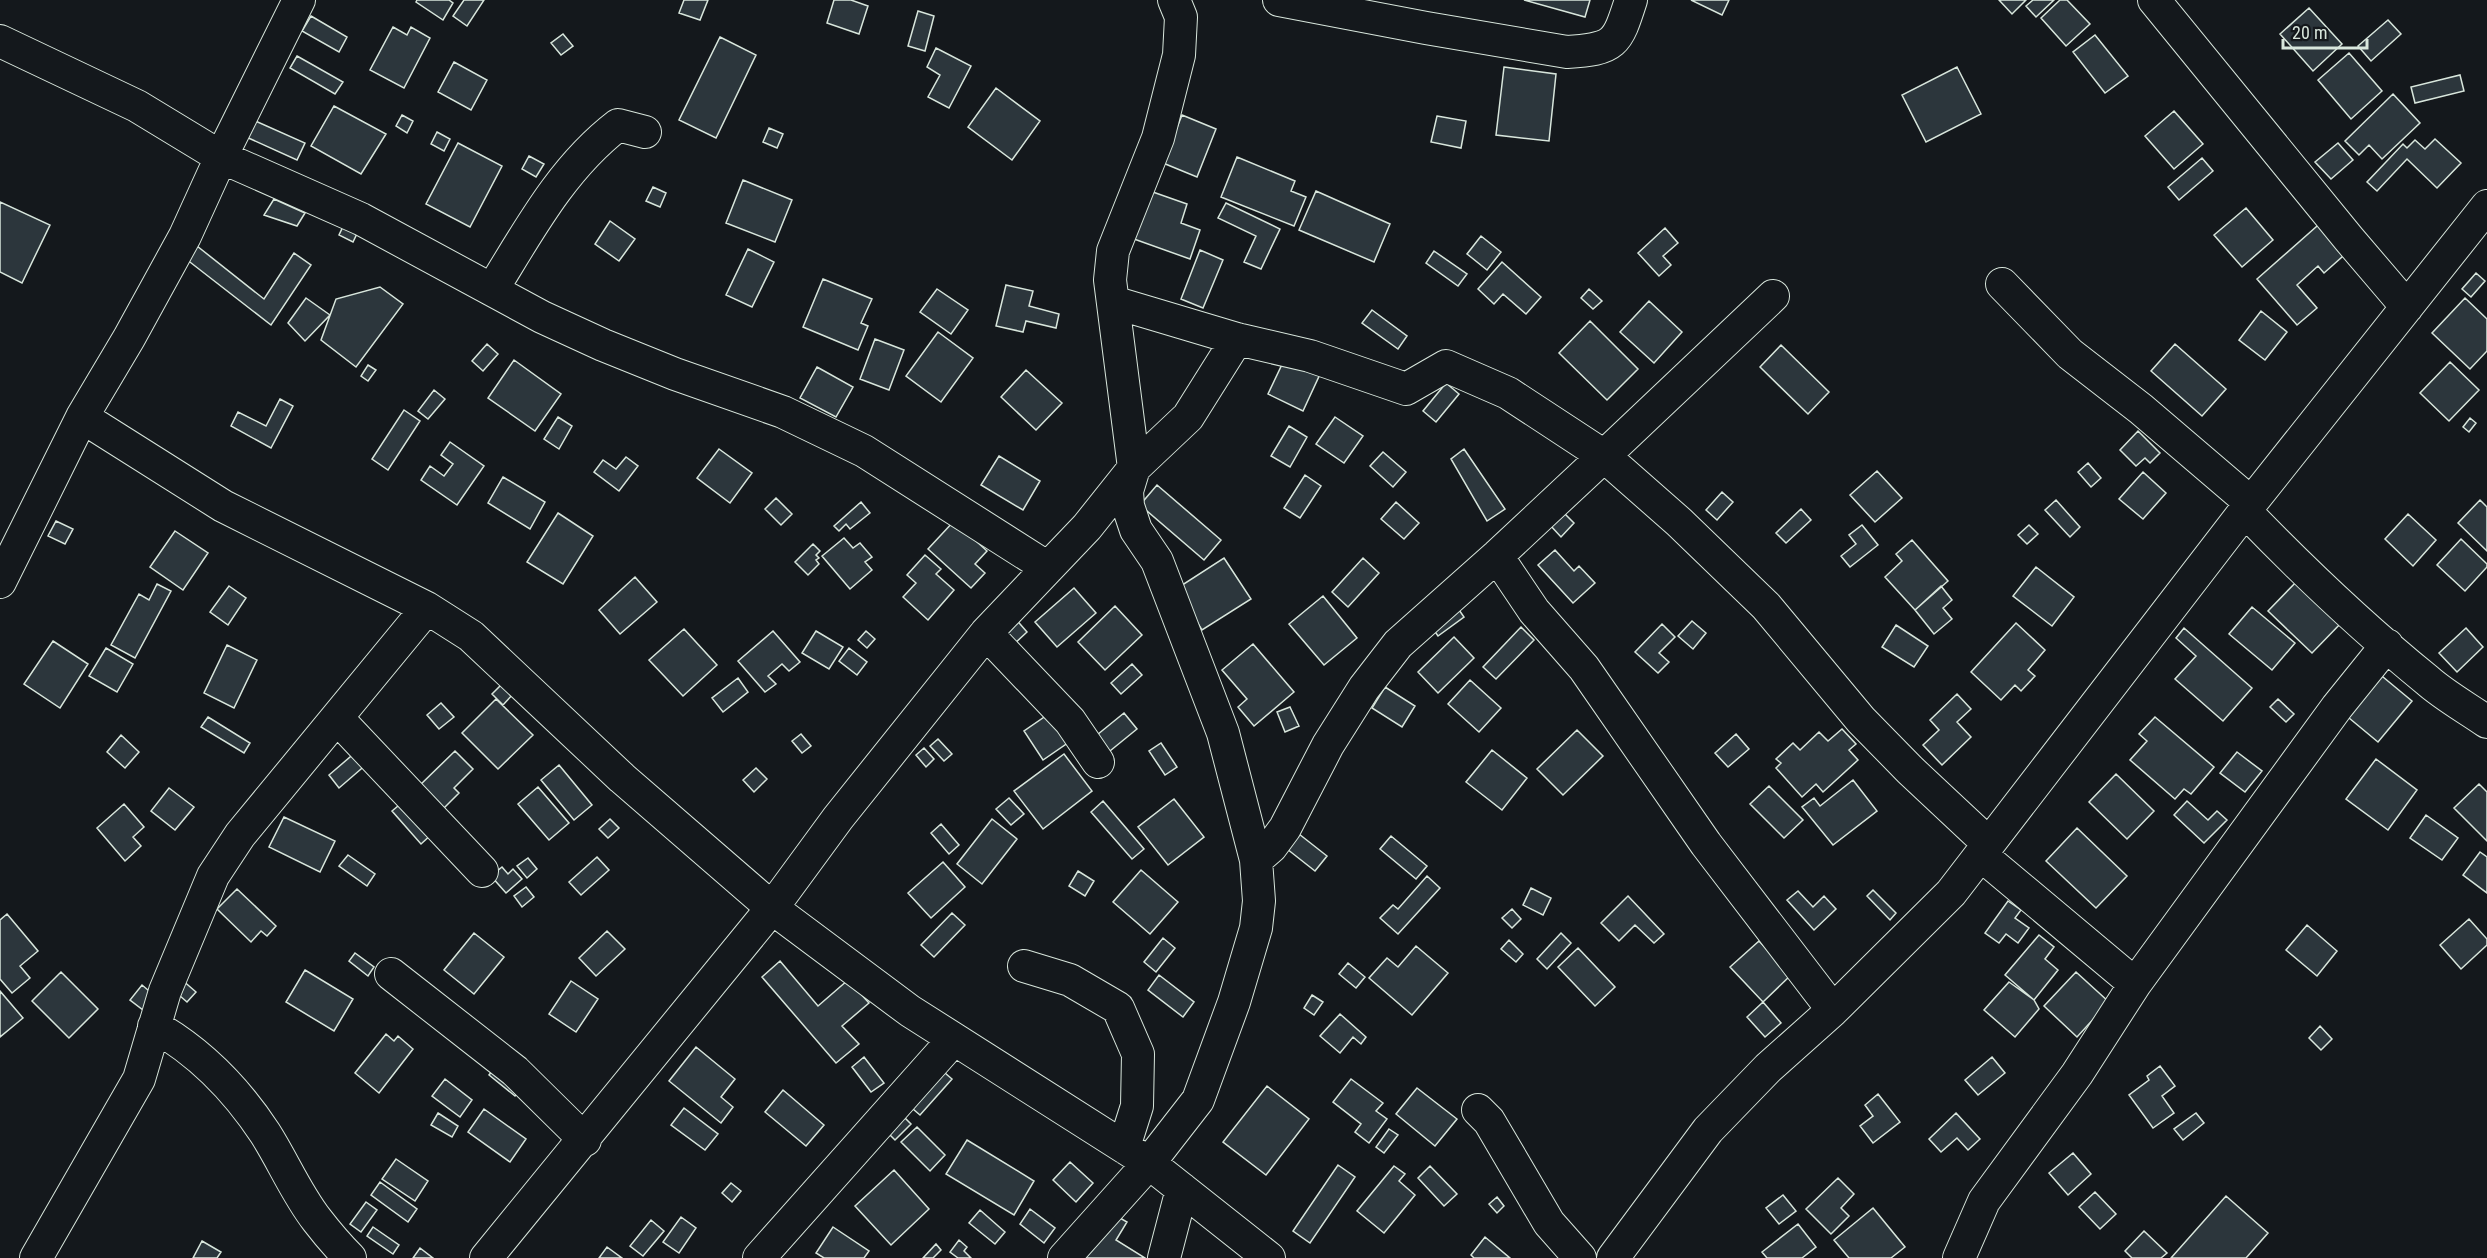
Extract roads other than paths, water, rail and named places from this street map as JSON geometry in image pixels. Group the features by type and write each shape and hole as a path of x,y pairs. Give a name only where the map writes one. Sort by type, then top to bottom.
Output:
{"street":[{"path":"4,563 82,417 185,236 299,0"},
{"path":"1279,0 1567,52 1589,51 1610,45 1623,24 1631,0"},
{"path":"2154,0 2407,307"},
{"path":"1064,1258 1137,1155 1198,1100 1220,1045 1256,928 1259,901 1256,860 1223,733 1157,561 1136,530 1126,498 1134,468 1110,280 1113,251 1158,138 1179,55 1183,6"},
{"path":"0,40 136,106 221,158 362,219 492,290 603,345 675,374 783,412 864,451 1048,568"},
{"path":"492,290 554,190 594,144 618,125 645,132"},
{"path":"1613,1258 1708,1130 1768,1068 1833,1010 1951,893 2248,507 2407,307 2484,217"},
{"path":"2002,284 2070,354 2140,409 2248,507 2276,544 2387,645 2429,682 2487,722"},
{"path":"1256,860 1271,847 1285,828 1328,745 1364,688 1398,644 1497,556 1773,296"},
{"path":"1113,302 1238,339 1310,356 1406,389 1446,366 1508,393 1604,456 1679,522 1767,606 1861,720 1985,849 2135,984"},
{"path":"486,1258 585,1140 772,908 838,818 986,633 1087,527 1134,468 1188,417 1238,339"},
{"path":"82,417 223,506 427,608 471,636 622,778 772,908 910,1011 1137,1155 1269,1258"},
{"path":"1087,527 1114,524 1136,530"},
{"path":"1497,556 1534,611 1584,668 1706,844 1833,1010"},
{"path":"36,1258 139,1079 165,991 213,876 240,835 338,719 427,608"},
{"path":"986,633 1070,721 1098,762"},
{"path":"1959,1258 1984,1201 2077,1074 2135,984 2304,752 2387,645"},
{"path":"338,719 482,871"},
{"path":"1024,966 1070,980 1118,1008 1138,1054 1137,1155"},
{"path":"391,974 514,1071 585,1140"},
{"path":"154,1026 178,1039 210,1065 236,1095 265,1133 316,1219 350,1258"},
{"path":"759,1258 954,1039"},
{"path":"1478,1110 1489,1121 1549,1223 1580,1258"},
{"path":"1164,1258 1182,1189"}]}
